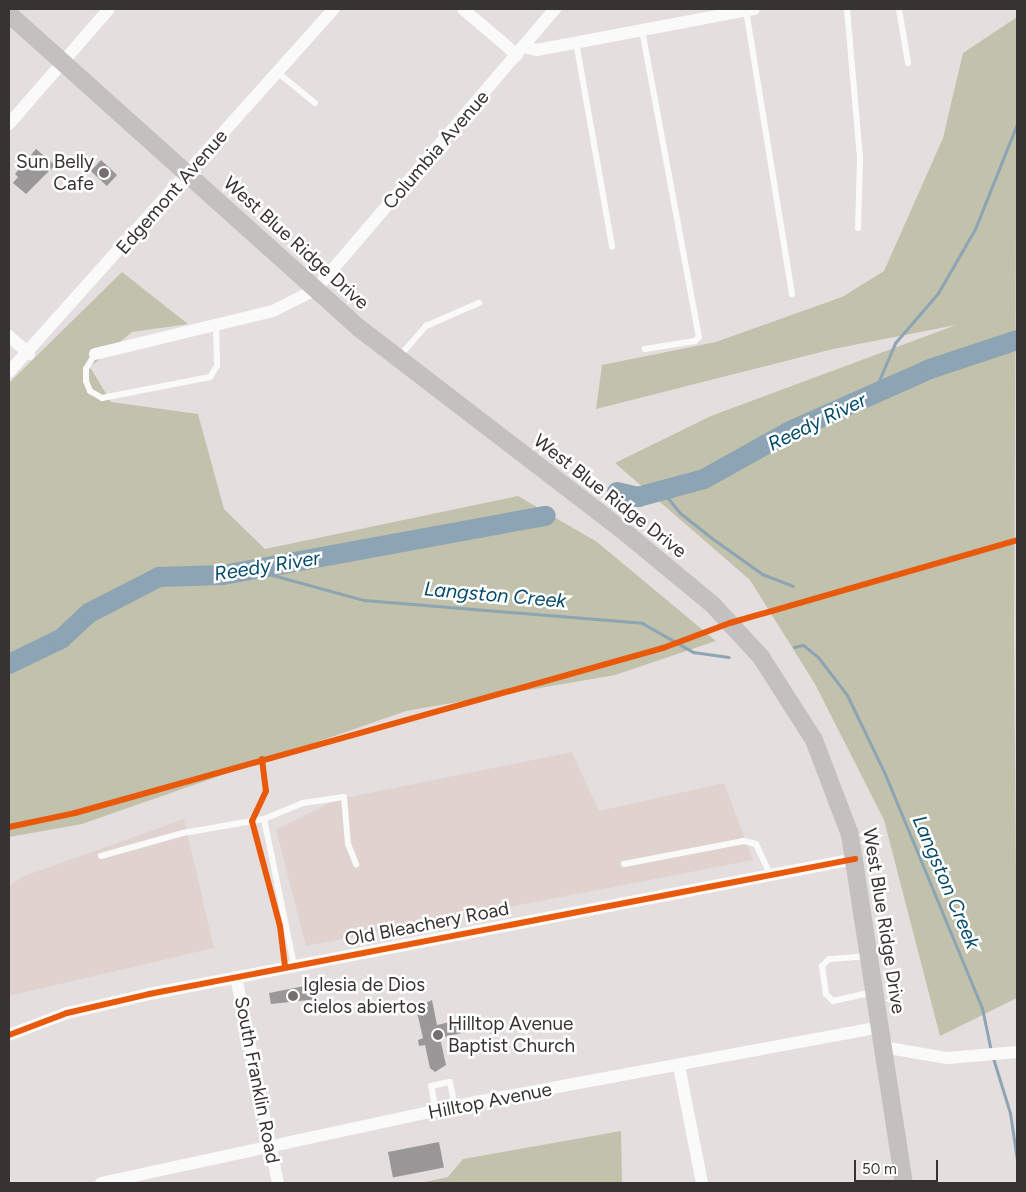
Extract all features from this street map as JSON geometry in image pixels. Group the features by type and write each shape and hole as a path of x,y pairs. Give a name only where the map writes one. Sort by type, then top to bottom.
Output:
{"main road":[{"name":"West Blue Ridge Drive","path":"9,14 64,60 315,290 397,359 620,528 740,632 778,681 814,740 840,800 855,859 904,1183"}],"street":[{"path":"9,124 109,9"},
{"name":"Edgemont Avenue","path":"9,372 29,354 333,9"},
{"path":"462,9 521,51 537,50 642,28 750,10"},
{"name":"Columbia Avenue","path":"95,354 216,326 292,305 315,290 555,9"},
{"path":"9,336 29,354"},
{"name":"Old Bleachery Road","path":"9,1035 67,1013 236,977 855,859"},
{"name":"South Franklin Road","path":"236,977 278,1183"},
{"name":"Hilltop Avenue","path":"101,1183 455,1108 880,1026"},
{"path":"883,1048 948,1058 980,1057 1014,1052"},
{"path":"679,1066 702,1183"}],"lane":[{"path":"847,9 860,158 858,228"},
{"path":"899,9 908,63"},
{"path":"750,10 792,294"},
{"path":"642,28 699,337 695,342 645,349"},
{"path":"576,42 612,247"},
{"path":"277,72 315,103"},
{"path":"397,359 426,326 479,303"},
{"path":"95,354 86,369 86,381 90,391 102,398 210,377 217,366 216,326"},
{"path":"101,856 183,833 264,819 303,803 344,797 348,844 356,864"},
{"path":"264,819 294,965"},
{"path":"624,864 744,841 756,844 771,876"},
{"path":"871,956 829,959 822,966 826,994 833,1001 876,991"},
{"path":"436,1112 431,1086 450,1082 455,1108"}],"shaded area":[{"path":"572,752 599,811 724,783 753,860 306,946 276,830 335,800"},
{"path":"184,819 214,948 9,996 9,886 24,876"}],"green space":[{"path":"1017,17 1014,637 1017,998 940,1036 884,820 815,684 750,580 615,463 711,416 956,325 833,349 596,409 602,365 716,342 842,297 884,271 943,138 963,53"},
{"path":"122,272 188,324 132,332 90,367 111,402 198,414 224,509 265,549 518,496 597,542 716,641 615,675 406,711 82,824 9,837 9,383"},
{"path":"621,1131 622,1183 420,1183 448,1177 463,1159"}],"building":[{"path":"36,149 55,165 26,194 13,183 18,177 15,174"},
{"name":"Sun Belly Cafe","path":"101,160 117,175 107,186 91,171"},
{"name":"Iglesia de Dios cielos abiertos","path":"315,984 318,999 271,1004 269,993"},
{"name":"Hilltop Avenue Baptist Church","path":"432,1000 437,1025 463,1019 466,1032 440,1038 446,1065 435,1072 430,1068 425,1045 419,1046 418,1040 423,1038 416,1008"},
{"path":"439,1142 444,1168 393,1177 388,1152"}],"waterway":[{"path":"872,397 895,343 938,293 975,229 1017,124"},
{"name":"Reedy River","path":"617,492 638,497 704,479 788,432 930,369 1017,340"},
{"path":"663,492 680,513 713,539 762,574 793,586"},
{"name":"Reedy River","path":"9,664 61,639 89,613 159,577 223,575 546,516"},
{"name":"Langston Creek","path":"254,570 364,600 642,623 693,652 729,657"},
{"name":"Langston Creek","path":"794,647 803,645 818,657 847,695 885,774 982,1008 991,1051"},
{"name":"Langston Creek","path":"993,1058 1010,1113 1017,1160"}],"cycle path":[{"path":"9,827 75,813 663,648 730,623 1017,540"},
{"path":"262,759 266,791 252,821 280,926 285,966"},
{"path":"9,1035 67,1013 149,994 855,859"}],"place":[{"name":"Sun Belly Cafe","path":"104,173"},
{"name":"Iglesia de Dios cielos abiertos","path":"293,996"},
{"name":"Hilltop Avenue Baptist Church","path":"438,1035"}]}
